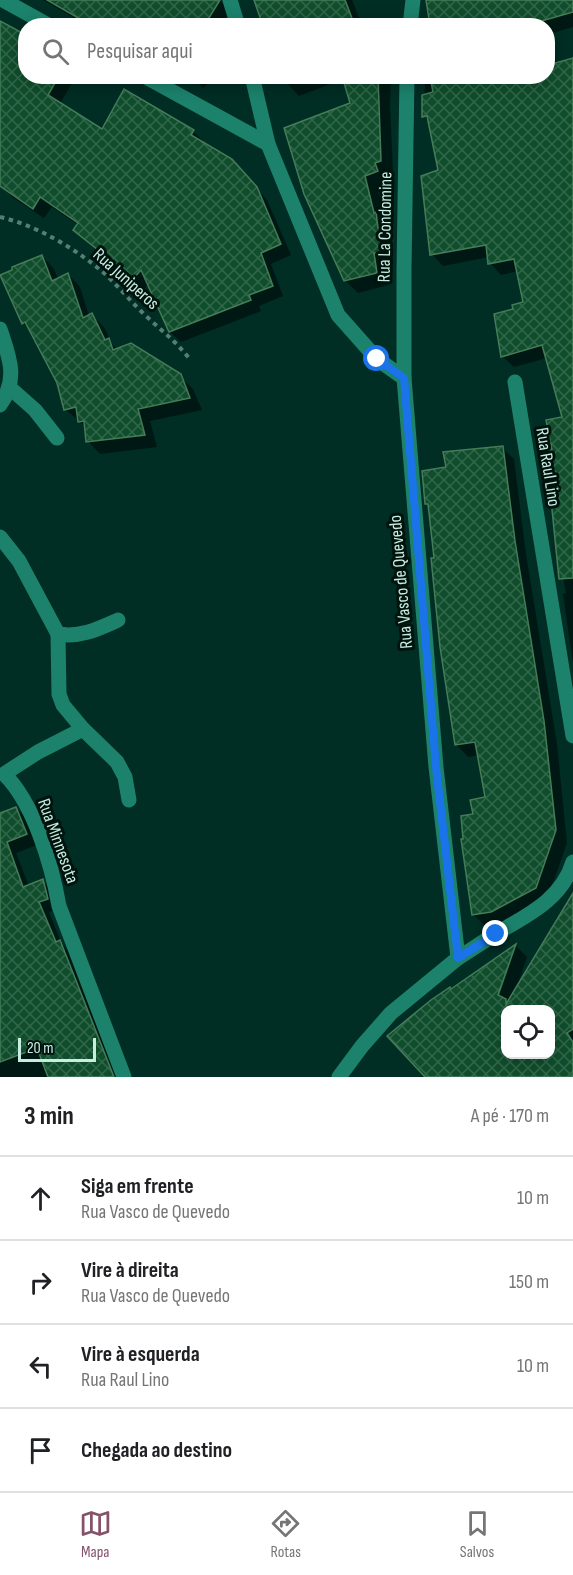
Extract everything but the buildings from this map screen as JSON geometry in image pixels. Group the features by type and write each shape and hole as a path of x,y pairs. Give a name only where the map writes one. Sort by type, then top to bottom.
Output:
{"street":[{"path":"3,0 36,18"},
{"path":"230,0 236,18"},
{"path":"411,18 413,0"},
{"path":"159,84 268,144"},
{"path":"254,84 268,144 338,315 377,359 404,378"},
{"name":"Rua La Condomine","path":"404,378 407,84"},
{"path":"0,329 12,365 9,387 0,405"},
{"name":"Rua Vasco de Quevedo","path":"404,378 436,767 458,958"},
{"name":"Rua Raul Lino","path":"514,382 573,736"},
{"path":"9,387 30,405 57,438"},
{"path":"0,537 19,561 58,634 59,694 63,705 83,729 117,762 125,777 129,801"},
{"path":"58,634 71,636 87,633 118,620"},
{"name":"Rua Minnesota","path":"83,729 38,752 2,775 27,804 54,879 59,906 124,1077"},
{"path":"344,1076 362,1046 391,1013 458,958 529,916 555,896 569,875 573,862"}],"path":[{"name":"Rua Juniperos","path":"0,217 35,228 103,273 178,344 191,361"}],"route":[{"path":"377,359 404,378 436,767 458,958 496,934"}]}
